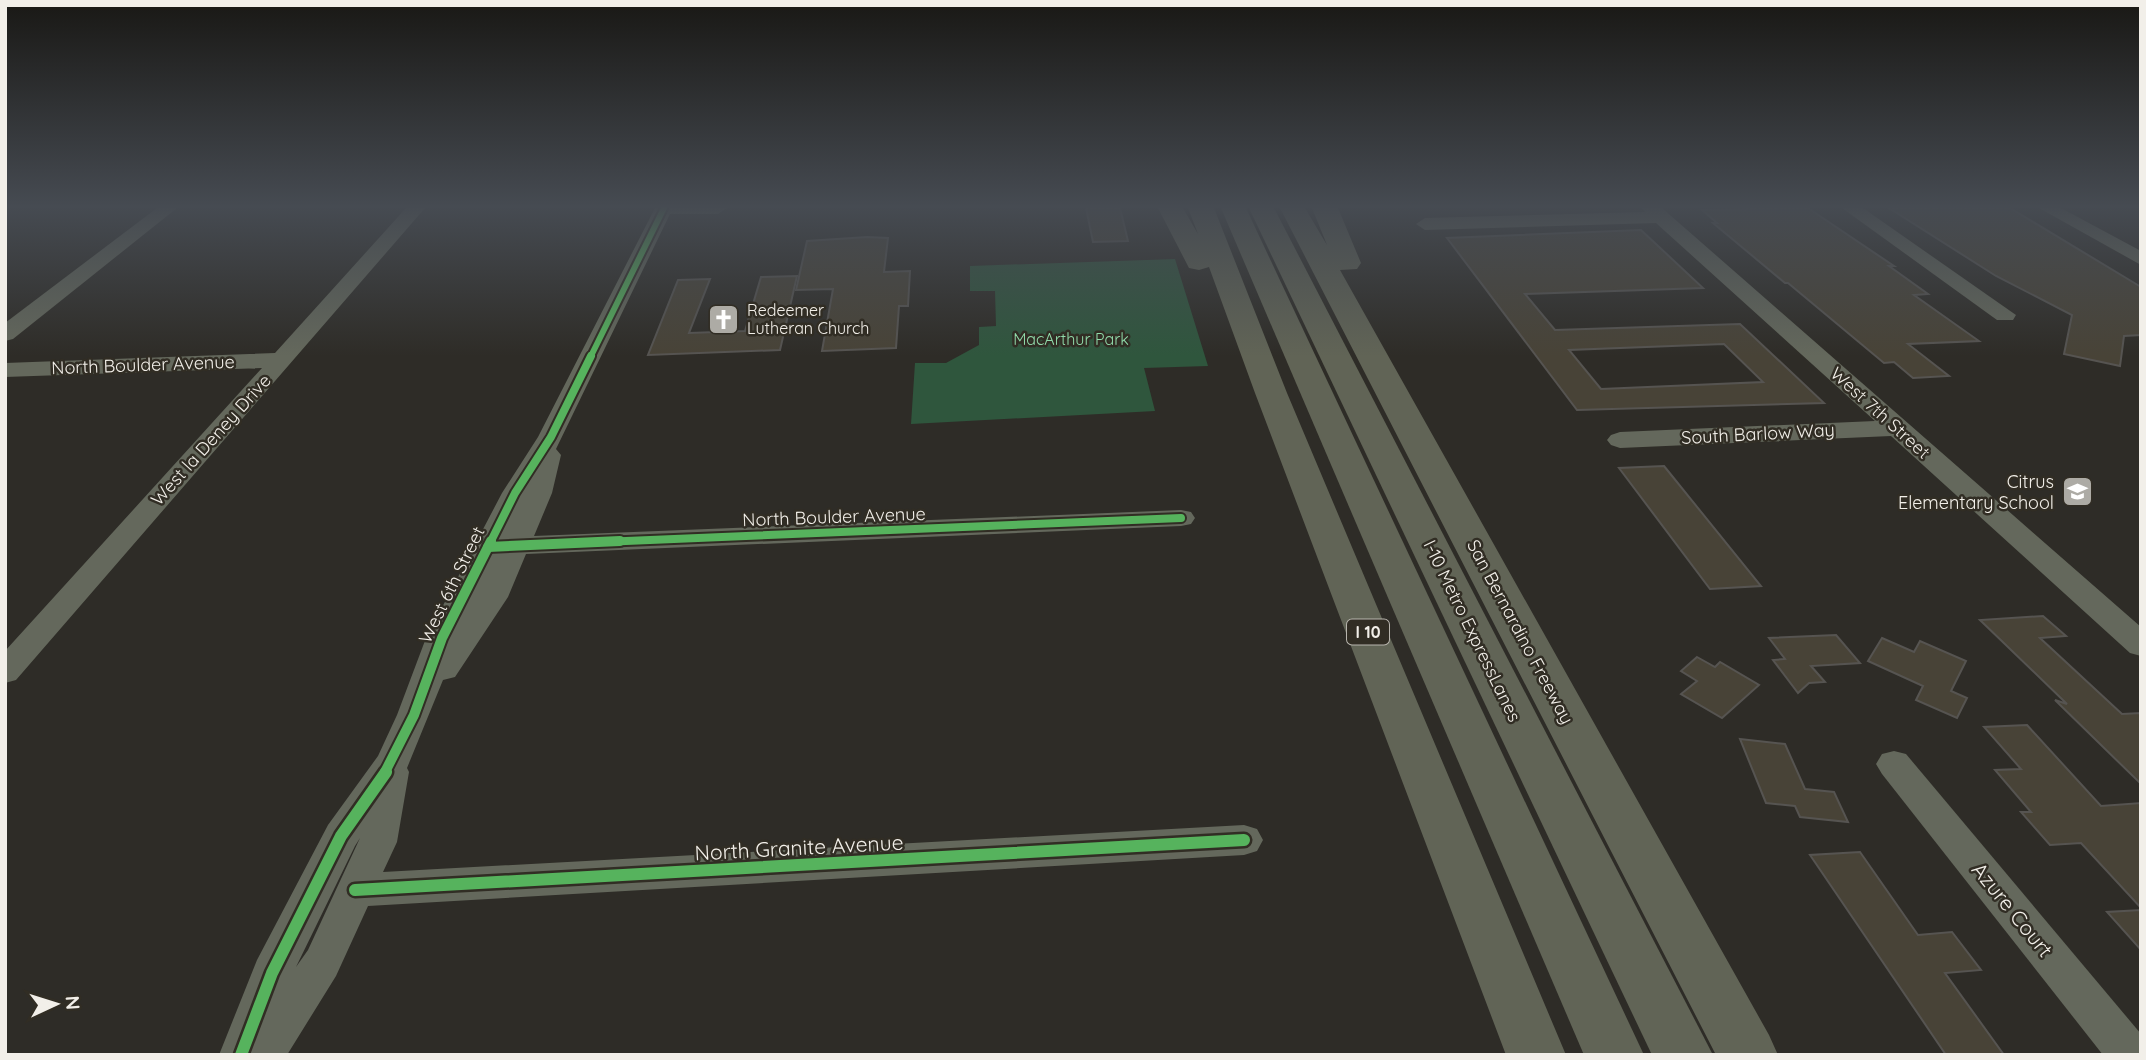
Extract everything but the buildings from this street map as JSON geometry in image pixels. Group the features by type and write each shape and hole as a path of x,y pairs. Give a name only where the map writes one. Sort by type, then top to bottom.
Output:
{"highway":[{"path":"1197,257 1239,364 1271,393"},
{"name":"I 10","path":"1220,257 1271,393 1536,1055"},
{"path":"1255,257 1614,1055"},
{"name":"I-10 Metro ExpressLanes","path":"1286,257 1683,1055"},
{"path":"1296,257 1300,284"},
{"name":"San Bernardino Freeway","path":"1319,257 1748,1055"},
{"path":"1347,257 1369,309 1441,440 1447,497"}],"street":[{"path":"5,334 104,257"},
{"name":"West la Deney Drive","path":"5,672 372,257"},
{"name":"West 6th Street","path":"241,1055 272,973 341,836 392,763 414,715 493,597 502,546 539,493 551,437 640,257"},
{"name":"West 7th Street","path":"1707,257 2141,645"},
{"path":"1923,257 2006,315"},
{"name":"North Boulder Avenue","path":"5,370 281,360"},
{"name":"South Barlow Way","path":"1620,440 1897,428"},
{"name":"North Boulder Avenue","path":"502,546 1181,518"},
{"name":"West 6th Street","path":"262,1055 322,963 378,842 392,763"},
{"name":"Azure Court","path":"1895,764 2130,1055"},
{"name":"North Granite Avenue","path":"355,890 1244,840"}],"green space":[{"name":"MacArthur Park","path":"1175,259 1208,366 1144,368 1155,411 911,424 915,363 946,363 979,345 979,327 996,326 995,291 970,291 970,266"}],"cycle path":[{"path":"241,1055 272,973 341,836 392,763 414,715 442,638 515,493 551,437 640,257"},
{"path":"488,547 1181,518"},
{"path":"355,890 1244,840"}],"place":[{"name":"Redeemer Lutheran Church","path":"724,319"},
{"name":"Citrus Elementary School","path":"2077,492"}]}
